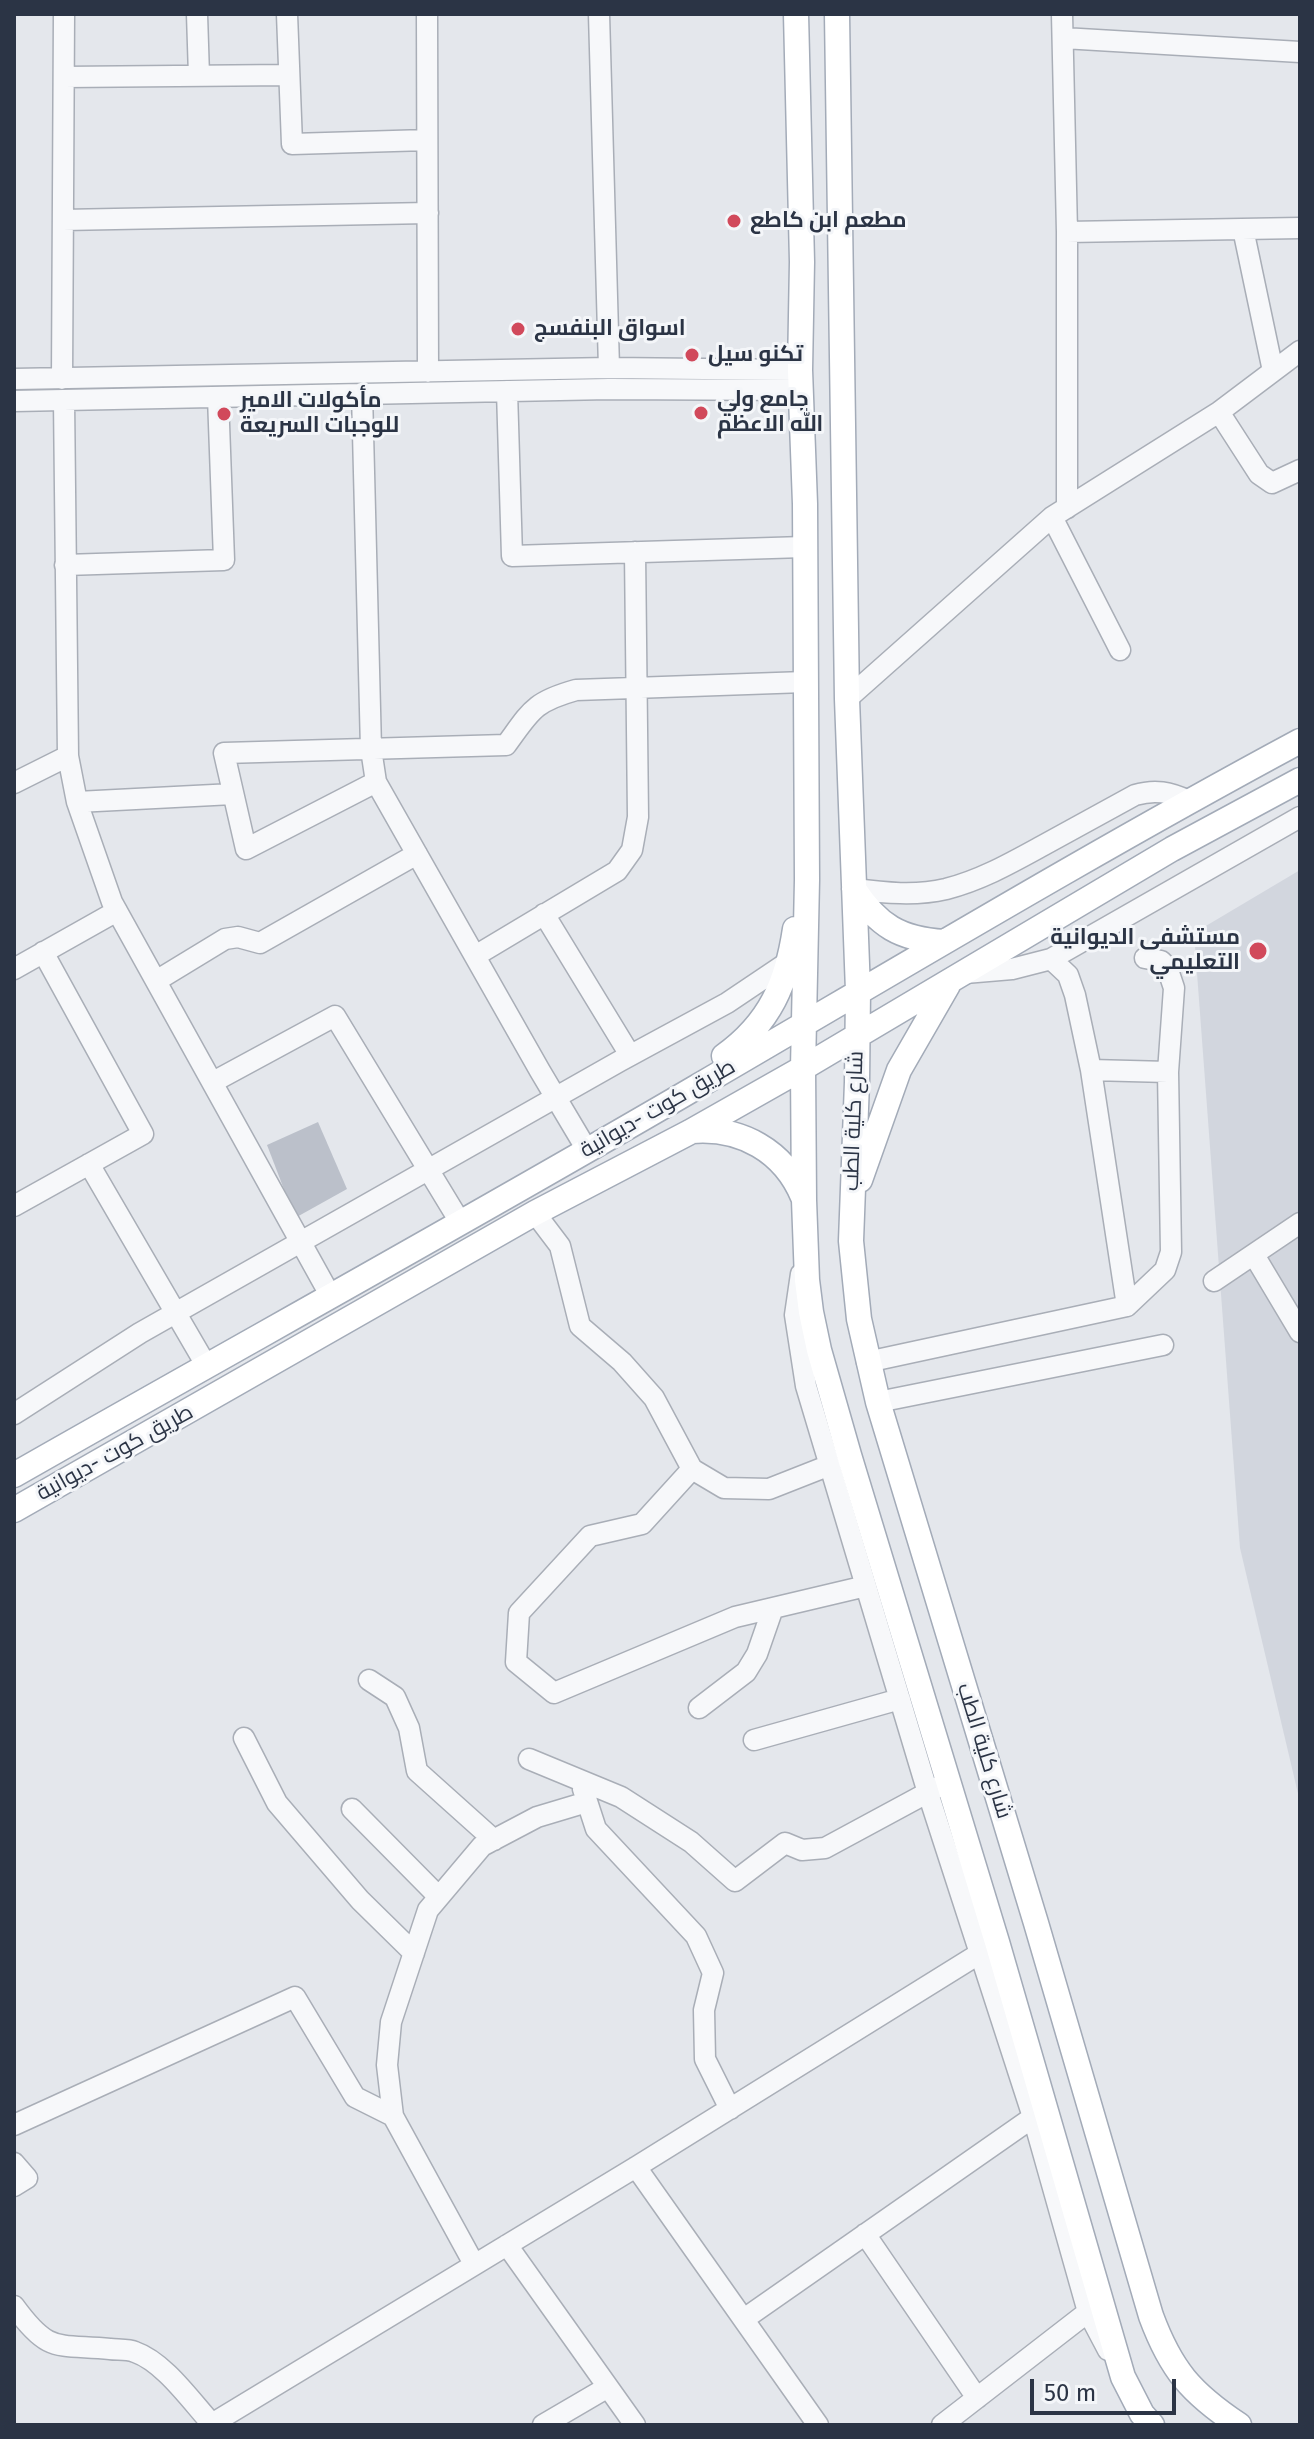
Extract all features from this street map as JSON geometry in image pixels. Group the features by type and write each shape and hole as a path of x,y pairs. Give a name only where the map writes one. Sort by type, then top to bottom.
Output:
{"main road":[{"path":"700,1085 716,1063 746,1038 769,1011 779,993 807,880 805,504 800,380 802,262 796,14"},
{"name":"شارع كلية الطب","path":"837,14 847,699 858,991 851,1205 854,1279 867,1362 1151,2316 1178,2372 1213,2408 1239,2425"},
{"path":"802,262 840,262"},
{"path":"805,504 843,504"},
{"name":"طريق كوت -ديوانية","path":"14,1475 587,1150 1189,801 1300,741"},
{"name":"طريق كوت -ديوانية","path":"14,1510 535,1213 690,1132 803,1068 1172,849 1300,780"},
{"name":"شارع كلية الطب","path":"807,880 804,1200 807,1280 819,1350 911,1657 938,1787 1095,2306 1123,2377 1142,2414 1152,2425"},
{"path":"854,889 882,923 911,937 944,942"},
{"path":"851,1205 899,1070 958,977"},
{"path":"690,1132 722,1131 753,1141 784,1166 798,1185 804,1200"},
{"path":"911,1657 952,1642"}],"street":[{"path":"62,379 64,14"},
{"path":"197,14 199,76"},
{"path":"287,14 292,144 427,140"},
{"path":"427,14 428,372"},
{"path":"599,14 609,368"},
{"path":"1062,14 1067,232 1060,512 1120,650"},
{"path":"1063,38 1300,52"},
{"path":"64,77 289,75"},
{"path":"63,220 428,213"},
{"path":"1067,232 1300,228"},
{"path":"1243,229 1273,371"},
{"path":"847,699 1060,512 1219,412 1300,351"},
{"path":"14,379 609,368 800,380"},
{"path":"14,401 609,389 800,380"},
{"path":"507,391 512,556 804,547"},
{"path":"362,393 371,749 376,782 587,1150"},
{"path":"65,565 224,560 218,397"},
{"path":"64,400 68,756 77,802 117,911 330,1295"},
{"path":"1219,412 1259,474 1272,483 1300,470"},
{"path":"475,956 617,871 632,850 638,817 635,552"},
{"path":"376,782 246,849 224,753 506,745 534,708 552,697 576,690 805,682"},
{"path":"14,783 68,756"},
{"path":"854,889 915,893 945,889 1002,868 1135,795 1160,791 1189,801"},
{"path":"77,802 233,794"},
{"path":"958,977 1030,966 1051,959 1300,817"},
{"path":"156,981 225,939 238,937 260,943 417,854"},
{"path":"14,969 117,911"},
{"path":"544,914 630,1055"},
{"path":"14,1206 143,1134 43,952"},
{"path":"867,1362 1127,1306 1165,1270 1171,1252 1168,1072 1174,988 1167,967 1161,961 1145,958"},
{"path":"1051,959 1068,975 1075,995 1091,1070 1127,1306"},
{"path":"14,1414 140,1333 727,1003 788,962"},
{"path":"213,1082 335,1016 460,1222"},
{"path":"1091,1070 1168,1072"},
{"path":"89,1164 206,1365"},
{"path":"535,1213 560,1246 580,1326 622,1362 654,1398 692,1469 724,1488 769,1489 830,1465"},
{"path":"1214,1281 1300,1223"},
{"path":"529,1759 621,1797 691,1842 735,1881 785,1843 802,1850 825,1848 938,1787 900,1699 806,1386 795,1315 806,1241"},
{"path":"1254,1255 1300,1332"},
{"path":"878,1402 1163,1345"},
{"path":"692,1469 642,1524 590,1536 519,1613 516,1662 554,1693 735,1617 866,1586"},
{"path":"699,1708 746,1672 757,1654 773,1608"},
{"path":"369,1680 395,1697 409,1728 417,1771 494,1840"},
{"path":"754,1740 900,1699"},
{"path":"244,1738 277,1803 360,1900 414,1953"},
{"path":"580,1781 596,1829 696,1936 713,1973 704,2010 705,2059 730,2109"},
{"path":"474,2264 393,2116 387,2065 391,2022 428,1910 482,1846 537,1817 587,1802"},
{"path":"352,1809 439,1897"},
{"path":"14,2306 30,2329 47,2342 64,2347 134,2351 160,2367 211,2424 636,2167 989,1948"},
{"path":"14,2125 295,1997 355,2097 393,2116"},
{"path":"744,2319 1039,2113"},
{"path":"14,2163 27,2178 14,2186"},
{"path":"636,2167 818,2425"},
{"path":"865,2234 977,2398"},
{"path":"507,2245 635,2425"},
{"path":"942,2425 1095,2306"},
{"path":"1123,2377 1133,2425"},
{"path":"543,2425 608,2387"}],"shaded area":[{"path":"1300,870 1300,1802 1240,1548 1194,933"}],"building":[{"path":"318,1122 347,1189 295,1218 267,1145"}],"place":[{"name":"مطعم ابن كاطع","path":"734,221"},
{"name":"اسواق البنفسج","path":"518,329"},
{"name":"تكنو سيل","path":"692,355"},
{"name":"جامع ولي الله الاعظم","path":"701,413"},
{"name":"مأكولات الامير للوجبات السريعة","path":"224,414"},
{"name":"مستشفى الديوانية التعليمي","path":"1258,951"}]}
